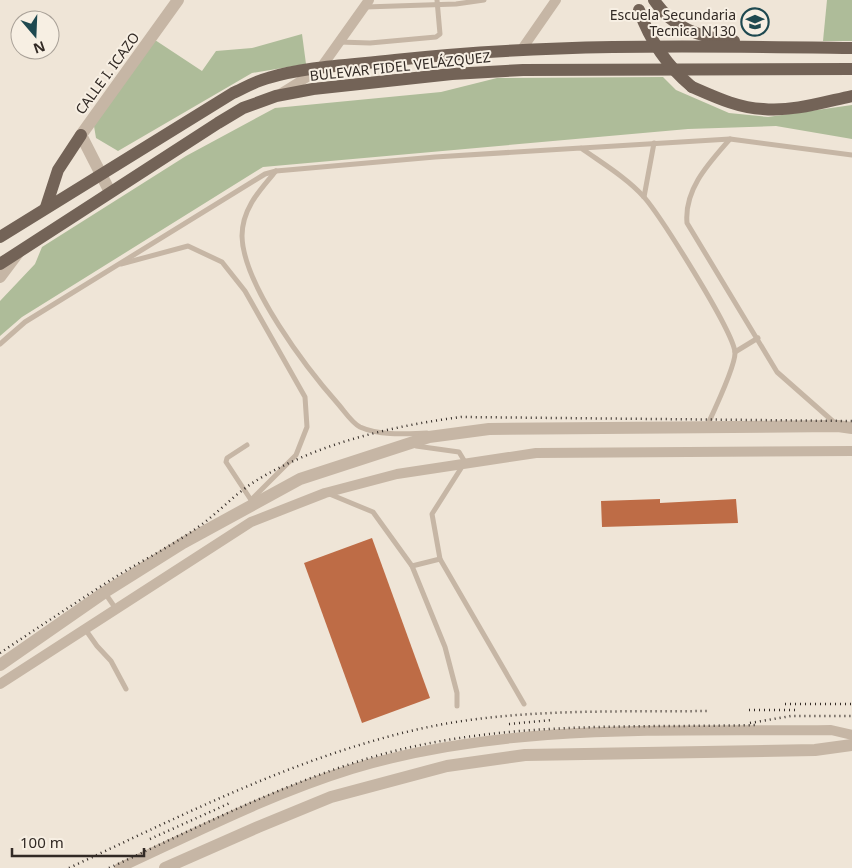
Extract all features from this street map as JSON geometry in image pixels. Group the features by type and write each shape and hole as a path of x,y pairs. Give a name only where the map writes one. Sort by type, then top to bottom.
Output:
{"main road":[{"path":"654,0 668,18 688,31 729,41 786,47"},
{"path":"638,5 647,32 659,52 675,72 692,87 728,102 763,110 787,108 852,96"},
{"name":"BULEVAR FIDEL VELÁZQUEZ","path":"0,235 233,93 268,78 320,69 451,54 522,49 852,48"},
{"path":"451,54 452,74"},
{"name":"BULEVAR FIDEL VELÁZQUEZ","path":"0,264 218,123 243,108 276,96 313,89 452,74 523,70 852,69"},
{"path":"46,207 58,170 81,135"}],"street":[{"name":"CALLE I. ICAZO","path":"110,192 99,174 81,135 178,0"},
{"path":"522,49 556,0"},
{"path":"276,96 320,69 366,4"},
{"path":"0,277 20,251"},
{"path":"0,665 105,592 183,543 300,479 429,437 465,431 838,426 852,428"},
{"path":"0,684 252,522 325,492 397,474 465,462 536,453 852,451"},
{"path":"119,868 258,804 351,770 432,750 504,738 576,734 831,730 852,736"},
{"path":"165,868 258,826 331,797 447,766 525,755 815,750 852,745"}],"lane":[{"path":"366,4 484,0"},
{"path":"339,42 370,43 436,37 440,34 441,28 438,2"},
{"path":"730,139 708,165 691,193 686,208 687,223 777,372 838,426"},
{"path":"0,344 25,322 264,174 276,171 435,157 730,139 852,155"},
{"path":"644,197 654,143"},
{"path":"581,148 644,197 667,230 720,318 735,352 725,385 706,428"},
{"path":"276,171 251,201 244,219 242,236 244,253 260,292 309,370 357,426 372,431 398,434 465,431"},
{"path":"116,265 188,246 222,262 244,291 305,397 306,427 296,454 238,513"},
{"path":"735,352 758,338"},
{"path":"247,445 228,458 226,462 251,500"},
{"path":"404,445 436,447 459,452 465,462 432,514 440,559 524,704"},
{"path":"325,492 374,512 412,566 445,647 457,693 458,706"},
{"path":"412,566 440,559"},
{"path":"105,592 116,609"},
{"path":"85,629 111,661 126,689"}],"green space":[{"path":"827,0 852,0 852,41 823,41"},
{"path":"302,34 306,64 252,73 118,151 96,138 94,126 155,40 202,71 216,51 252,48"},
{"path":"663,77 676,90 729,113 768,117 852,105 852,139 776,126 688,129 263,167 22,317 0,336 0,301 35,264 42,247 186,156 275,108 441,92 497,78"}],"building":[{"path":"660,499 660,503 736,499 738,523 602,527 601,501"},
{"path":"372,538 430,698 362,723 304,563"}],"railway":[{"path":"0,653 117,576 191,532 254,482 302,457 354,439 408,426 461,417 852,421"},
{"path":"785,704 852,704"},
{"path":"749,710 795,710"},
{"path":"69,868 197,808 284,771 328,755 419,729 454,722 526,714 708,711"},
{"path":"750,723 791,716 852,716"},
{"path":"509,724 552,720"},
{"path":"109,868 241,807 307,779 376,756 423,744 470,736 566,728 758,725"},
{"path":"150,839 230,803"}],"place":[{"name":"Escuela Secundaria Tecnica N130","path":"755,22"}]}
